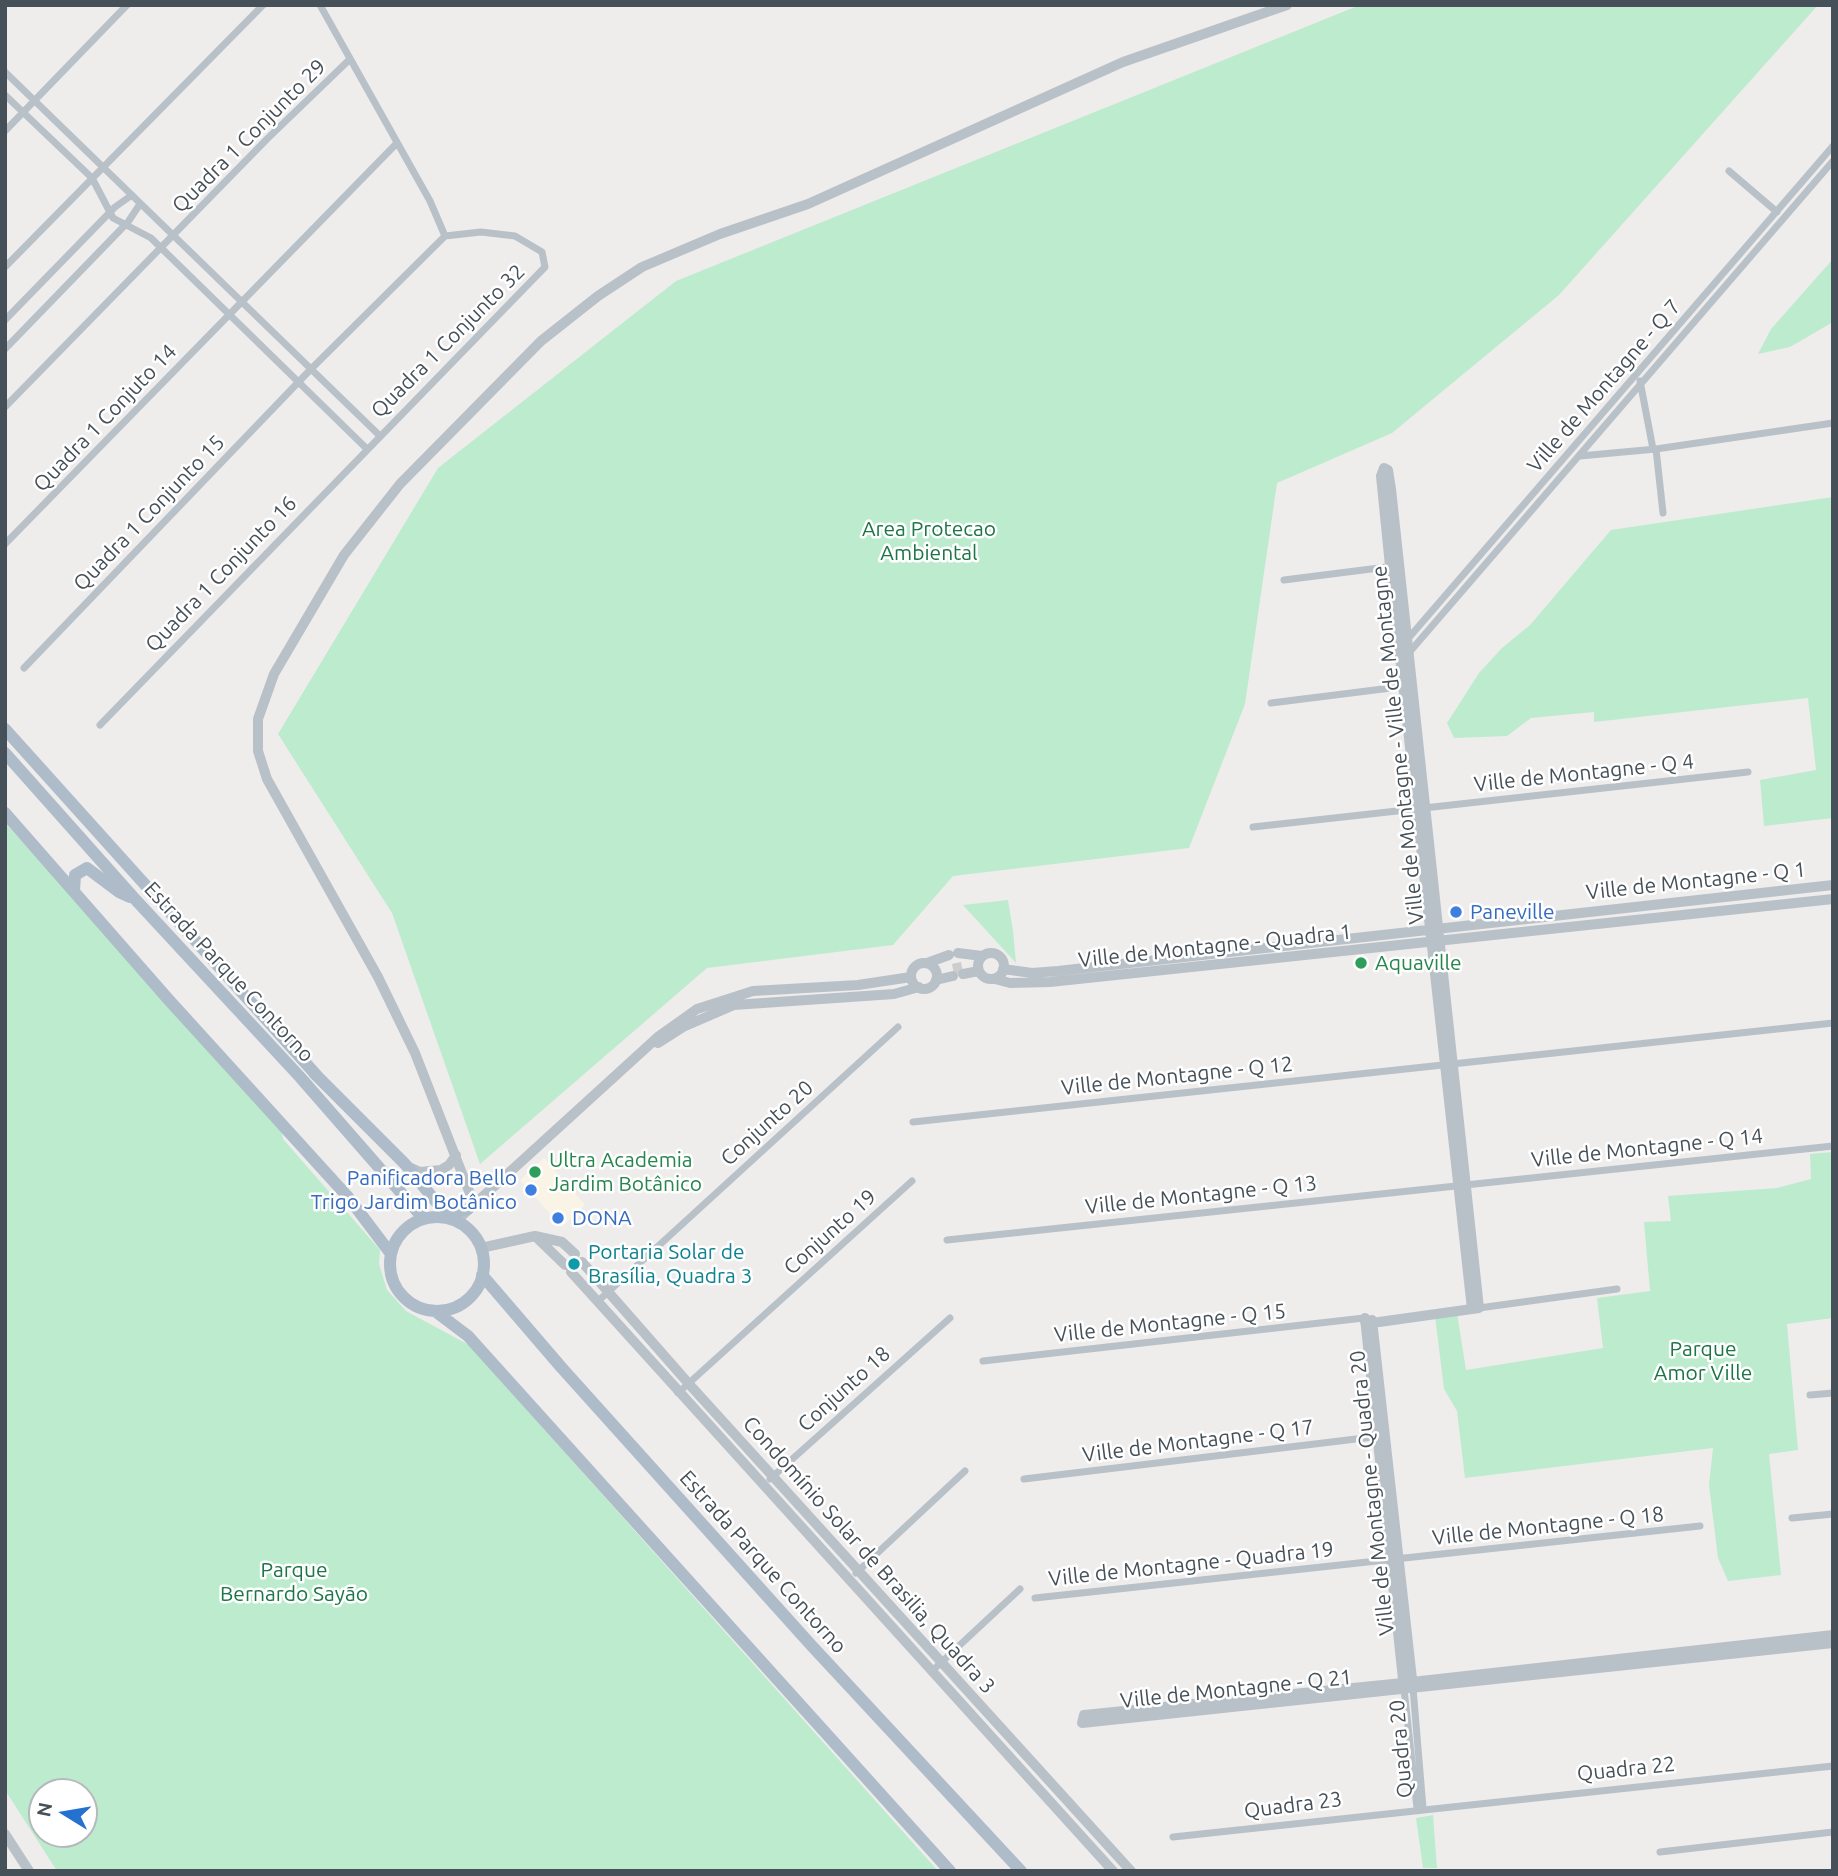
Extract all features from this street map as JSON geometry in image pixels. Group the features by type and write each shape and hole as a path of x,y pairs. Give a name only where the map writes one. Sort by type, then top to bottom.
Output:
{"main road":[{"path":"5,729 319,1078"},
{"name":"Estrada Parque Contorno","path":"5,753 424,1219"},
{"path":"5,813 348,1197 391,1254"},
{"path":"74,891 74,877 87,868 119,892 134,898"},
{"path":"254,1028 292,1053 319,1078 405,1164 442,1209 455,1212 471,1207"},
{"path":"437,1217 456,1222 471,1232 481,1248 482,1275 475,1291 464,1303 449,1310 435,1311 413,1305 399,1292 391,1274 391,1254 403,1232 424,1219 437,1217"},
{"name":"Estrada Parque Contorno","path":"482,1275 561,1367 793,1624 1021,1871"},
{"path":"435,1311 468,1336 950,1871"}],"street":[{"path":"5,131 127,5"},
{"path":"5,267 263,5"},
{"path":"320,5 445,236"},
{"path":"471,1207 456,1155 405,1031 378,977 267,779 258,751 258,719 274,674 344,555 400,484 541,341 588,303 642,267 720,234 808,204 1123,62 1287,5"},
{"name":"Quadra 1 Conjunto 29","path":"5,407 349,60"},
{"path":"5,72 379,435"},
{"path":"5,95 92,178 110,213 125,225 143,232 366,447"},
{"name":"Quadra 1 Conjuto 14","path":"5,544 397,143"},
{"name":"Ville de Montagne - Q 7","path":"1404,650 1580,456 1833,146"},
{"name":"Ville de Montagne - Q 7","path":"1404,650 1638,374 1772,224 1833,161"},
{"path":"1729,172 1777,212"},
{"path":"5,320 131,195"},
{"path":"5,348 125,225 140,204"},
{"name":"Quadra 1 Conjunto 32","path":"366,447 541,272 546,261 542,252 515,236 481,232 445,236"},
{"name":"Quadra 1 Conjunto 15","path":"24,668 310,370 445,236"},
{"path":"1638,374 1654,449 1663,513"},
{"path":"1567,455 1654,449 1833,423"},
{"name":"Quadra 1 Conjunto 16","path":"100,725 366,447"},
{"name":"Ville de Montagne - Ville de Montagne","path":"1385,473 1448,1064 1477,1306"},
{"path":"1284,580 1394,566"},
{"path":"1271,702 1408,686"},
{"name":"Ville de Montagne - Q 4","path":"1252,827 1748,772"},
{"name":"Ville de Montagne - Q 1","path":"1434,931 1833,886"},
{"path":"1817,887 1818,901"},
{"name":"Ville de Montagne - Q 1","path":"1435,942 1833,899"},
{"path":"1581,913 1583,926"},
{"name":"Ville de Montagne - Quadra 1","path":"1003,969 1058,971 1434,931"},
{"name":"Ville de Montagne - Quadra 1","path":"995,979 1022,983 1136,974 1435,942"},
{"path":"1294,945 1296,957"},
{"path":"642,1052 682,1027 734,1005 927,988 936,977 979,964 990,953 998,956 1003,969 995,979 985,978 979,964 953,954 914,968 911,977"},
{"path":"1136,962 1136,974"},
{"path":"927,963 936,977"},
{"path":"911,977 919,988"},
{"path":"456,1222 668,1028 691,1013 740,993 858,985 911,977"},
{"name":"Ville de Montagne - Q 12","path":"914,1122 1833,1023"},
{"name":"Conjunto 20","path":"597,1302 898,1027"},
{"name":"Ville de Montagne - Q 14","path":"1462,1185 1833,1146"},
{"path":"405,1164 420,1172 431,1172 449,1165 456,1155"},
{"name":"Conjunto 19","path":"678,1393 912,1181"},
{"name":"Ville de Montagne - Q 13","path":"947,1240 1462,1185"},
{"path":"481,1248 535,1236"},
{"name":"Condomínio Solar de Brasilia, Quadra 3","path":"535,1236 562,1242 579,1258 689,1384 1131,1871"},
{"name":"Condomínio Solar de Brasilia, Quadra 3","path":"535,1236 568,1268 678,1393 1113,1871"},
{"path":"1477,1306 1617,1289"},
{"name":"Ville de Montagne - Quadra 20","path":"1408,1686 1367,1320 1477,1306"},
{"name":"Conjunto 18","path":"762,1485 950,1318"},
{"name":"Ville de Montagne - Q 15","path":"983,1361 1367,1320"},
{"path":"1810,1395 1833,1393"},
{"name":"Ville de Montagne - Q 17","path":"1024,1479 1380,1436"},
{"path":"848,1581 965,1471"},
{"path":"1792,1518 1833,1514"},
{"name":"Ville de Montagne - Q 18","path":"1396,1561 1700,1526"},
{"name":"Ville de Montagne - Quadra 19","path":"1035,1598 1396,1561"},
{"path":"932,1671 1020,1589"},
{"path":"1408,1686 1833,1635"},
{"path":"1408,1686 1833,1643"},
{"name":"Ville de Montagne - Q 21","path":"1083,1715 1085,1725 1408,1686"},
{"name":"Quadra 20","path":"1408,1686 1420,1808"},
{"name":"Quadra 22","path":"1420,1808 1833,1766"},
{"name":"Quadra 23","path":"1173,1837 1420,1808"},
{"path":"1066,1819 1075,1811"},
{"path":"1660,1852 1833,1832"},
{"path":"5,1834 29,1871"}],"shaded area":[{"path":"544,1158 585,1205 562,1227 520,1180"}],"green space":[{"name":"Area Protecao Ambiental","path":"1360,5 1818,5 1559,295 1392,433 1277,483 1245,704 1189,848 953,876 893,945 707,968 480,1164 392,913 278,734 438,468 676,281"},
{"path":"1833,259 1833,322 1790,347 1758,354 1771,329"},
{"path":"1833,497 1833,818 1764,826 1760,780 1816,770 1808,698 1594,722 1594,712 1531,718 1507,736 1454,738 1447,723 1479,673 1502,648 1530,625 1611,530"},
{"name":"Parque Bernardo Sayão","path":"5,823 280,1122 283,1139 380,1250 379,1264 387,1290 406,1311 469,1345 938,1871 57,1871 42,1848 98,1848 98,1778 28,1778 28,1826 5,1790"},
{"path":"1008,900 1013,931 1016,963 963,905"},
{"name":"Parque Amor Ville","path":"1833,1152 1833,1318 1787,1324 1798,1450 1769,1454 1781,1575 1728,1581 1718,1558 1709,1485 1713,1448 1465,1478 1457,1411 1444,1389 1435,1316 1457,1313 1466,1370 1603,1348 1597,1298 1650,1291 1644,1222 1671,1221 1668,1196 1777,1188 1811,1179 1810,1154"},
{"path":"1433,1815 1437,1868 1423,1868 1416,1818"}],"tunnel":[{"path":"953,969 962,967"}],"place":[{"name":"Paneville","path":"1456,912"},
{"name":"Aquaville","path":"1361,963"},
{"name":"Ultra Academia Jardim Botânico","path":"535,1172"},
{"name":"Panificadora Bello Trigo Jardim Botânico","path":"531,1190"},
{"name":"DONA","path":"558,1218"},
{"name":"Portaria Solar de Brasília, Quadra 3","path":"574,1264"}]}
